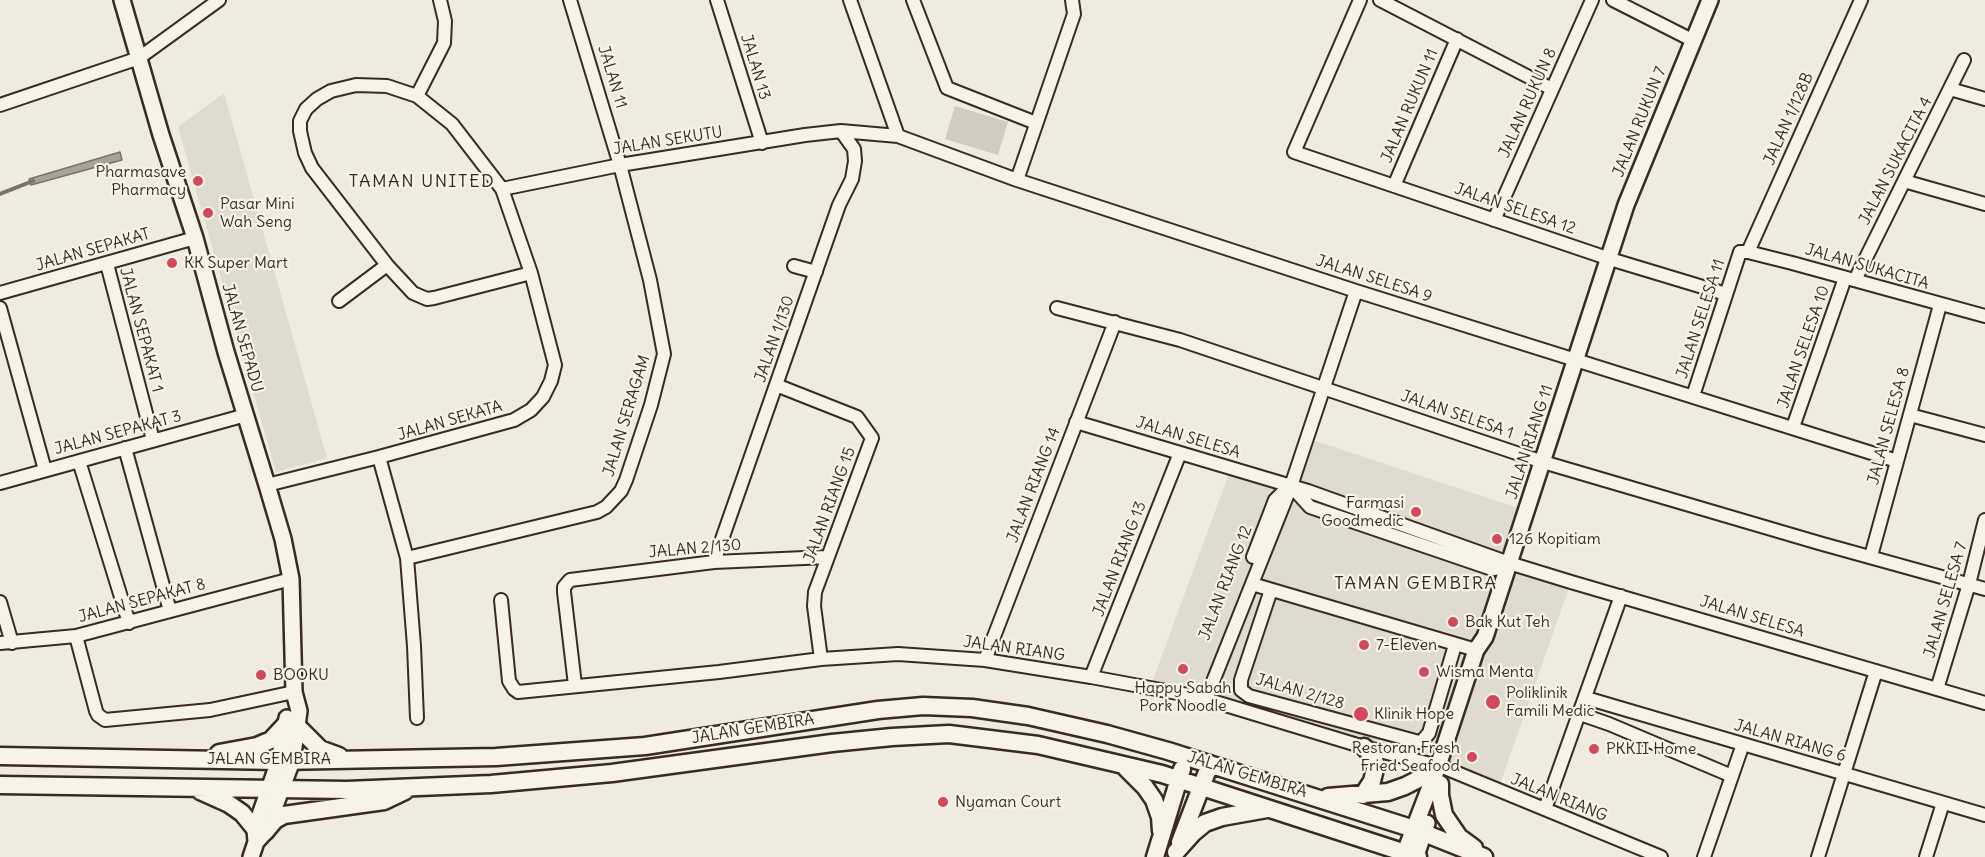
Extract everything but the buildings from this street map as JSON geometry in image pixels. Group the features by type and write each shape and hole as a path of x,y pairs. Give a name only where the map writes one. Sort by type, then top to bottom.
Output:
{"main road":[{"name":"JALAN GEMBIRA","path":"0,756 286,761 496,757 645,746 878,710 923,706 972,708 1028,716 1107,734 1185,756 1419,831 1484,857"},
{"path":"201,759 223,752 257,746 271,740 292,724 320,749 347,760"},
{"name":"JALAN GEMBIRA","path":"0,785 347,790 491,784 612,772 832,743 949,734 1038,745 1180,778 1413,855"},
{"path":"1363,795 1372,781 1376,765 1364,747"},
{"path":"1155,857 1185,756"},
{"path":"1120,763 1145,787 1154,800 1160,817 1161,838"},
{"path":"1175,855 1203,786 1209,764"},
{"path":"1318,797 1388,792 1440,772 1440,795 1446,819 1459,837 1484,857"},
{"path":"194,788 229,804 242,813 259,834 284,815 384,801 411,788"},
{"path":"1175,855 1193,833 1205,823 1222,817 1271,808"}],"street":[{"name":"JALAN SEPADU","path":"122,0 195,238 283,539 291,579 294,692 292,724 286,761 251,857"},
{"path":"0,105 139,58 219,0"},
{"path":"417,96 444,43 445,21 441,0"},
{"name":"JALAN 11","path":"570,0 620,165"},
{"name":"JALAN 13","path":"717,0 762,143"},
{"path":"850,0 898,135"},
{"path":"913,0 947,88 1036,123"},
{"path":"1017,180 1074,14 1072,0"},
{"name":"JALAN SELESA 12","path":"1359,0 1294,152 1610,259 1726,294"},
{"path":"1380,0 1552,89"},
{"name":"JALAN RUKUN 8","path":"1494,220 1592,0"},
{"path":"1613,0 1692,40"},
{"name":"JALAN RUKUN 7","path":"1610,259 1626,205 1710,0"},
{"name":"JALAN 1/128B","path":"1744,252 1856,2"},
{"name":"JALAN RUKUN 11","path":"1394,186 1457,39"},
{"path":"1950,89 1964,60"},
{"name":"JALAN SEKATA","path":"267,486 379,458 514,420 531,410 543,397 551,381 555,365 531,273 502,189 452,124 417,96 387,86 356,85 331,91 317,99 306,109 300,121 302,142 312,168 387,265 413,293 427,299 531,273"},
{"name":"JALAN SUKACITA 4","path":"1850,279 1904,181 1950,89 1985,99"},
{"name":"JALAN SEKUTU","path":"502,189 620,165 841,131"},
{"name":"JALAN SELESA 9","path":"841,131 898,135 1017,180 1356,291 1897,461"},
{"name":"JALAN 1/130","path":"714,562 839,205 852,179 854,149 841,131"},
{"name":"JALAN SERAGAM","path":"407,558 597,512 606,507 621,491 651,405 664,354 650,280 620,165"},
{"path":"1904,181 1985,204"},
{"name":"JALAN SEPAKAT","path":"0,293 195,238"},
{"name":"JALAN SUKACITA","path":"1744,252 1985,316"},
{"name":"JALAN SELESA 11","path":"1693,396 1726,294 1744,252"},
{"name":"JALAN RIANG 11","path":"1440,772 1476,650 1485,637 1610,259"},
{"name":"JALAN SEPAKAT 1","path":"107,264 153,440"},
{"path":"339,301 387,265"},
{"path":"794,266 816,273"},
{"name":"JALAN SELESA 10","path":"1793,427 1850,279"},
{"name":"JALAN RIANG 12","path":"1203,698 1291,486 1356,291"},
{"name":"JALAN SELESA 8","path":"1871,556 1940,305"},
{"path":"0,308 45,470"},
{"name":"JALAN SELESA 1","path":"1057,308 1180,340 1543,462 1985,589"},
{"name":"JALAN RIANG 14","path":"985,660 1115,322"},
{"path":"0,361 14,358"},
{"name":"JALAN RIANG 15","path":"776,385 857,417 872,438 827,558 814,600 821,659"},
{"name":"JALAN SEPAKAT 3","path":"0,483 246,415"},
{"path":"1910,415 1985,435"},
{"name":"JALAN SELESA","path":"1076,422 1291,486 1509,563 1985,703"},
{"path":"125,448 170,611"},
{"name":"JALAN RIANG 13","path":"1091,676 1180,453"},
{"path":"379,458 407,558 417,718"},
{"path":"79,461 129,623"},
{"name":"JALAN RIANG 12","path":"1203,698 1275,500 1284,489 1291,486"},
{"name":"JALAN SELESA 7","path":"1937,689 1969,584 1985,520"},
{"name":"JALAN 2/130","path":"575,685 564,592 567,583 575,578 714,562 827,558"},
{"name":"JALAN SEPAKAT 8","path":"6,643 76,636 291,579"},
{"path":"1252,584 1476,650"},
{"name":"JALAN 2/128","path":"1271,590 1240,680 1242,690 1249,696 1419,742 1429,733 1455,645"},
{"path":"1545,810 1621,596"},
{"name":"JALAN RIANG","path":"501,600 509,681 514,689 525,692 821,659 898,654 985,660 1091,676 1203,698 1440,772 1545,810 1661,857"},
{"path":"0,602 6,643"},
{"path":"76,636 96,711 105,720 210,710 294,692"},
{"name":"JALAN RIANG 11","path":"1413,855 1419,831 1485,652 1485,637"},
{"path":"1818,857 1876,671"},
{"name":"JALAN RIANG 6","path":"1586,698 1985,815"},
{"path":"1580,714 1732,776"},
{"path":"1704,857 1743,744"},
{"path":"1926,857 1943,803"}],"shaded area":[{"path":"224,93 327,458 276,472 178,127"},
{"path":"955,106 1008,122 998,155 945,139"},
{"path":"120,152 122,160 31,185 29,179"},
{"path":"1307,438 1527,511 1510,563 1571,582 1498,790 1150,688 1231,468 1291,486"}],"waterway":[{"path":"0,194 33,181"}],"place":[{"name":"Pharmasave Pharmacy","path":"198,181"},
{"name":"Pasar Mini Wah Seng","path":"208,213"},
{"name":"KK Super Mart","path":"172,263"},
{"name":"Farmasi Goodmedic","path":"1416,512"},
{"name":"126 Kopitiam","path":"1497,539"},
{"name":"Bak Kut Teh","path":"1453,622"},
{"name":"7-Eleven","path":"1364,645"},
{"name":"Happy Sabah Pork Noodle","path":"1183,669"},
{"name":"Wisma Menta","path":"1424,672"},
{"name":"BOOKU","path":"261,675"},
{"name":"Poliklinik Famili Medic","path":"1493,702"},
{"name":"Klinik Hope","path":"1361,714"},
{"name":"PKKII Home","path":"1594,749"},
{"name":"Restoran Fresh Fried Seafood","path":"1472,757"},
{"name":"Nyaman Court","path":"943,802"}],"district":[{"name":"TAMAN UNITED","path":"422,182"},
{"name":"TAMAN GEMBIRA","path":"1416,584"}]}
